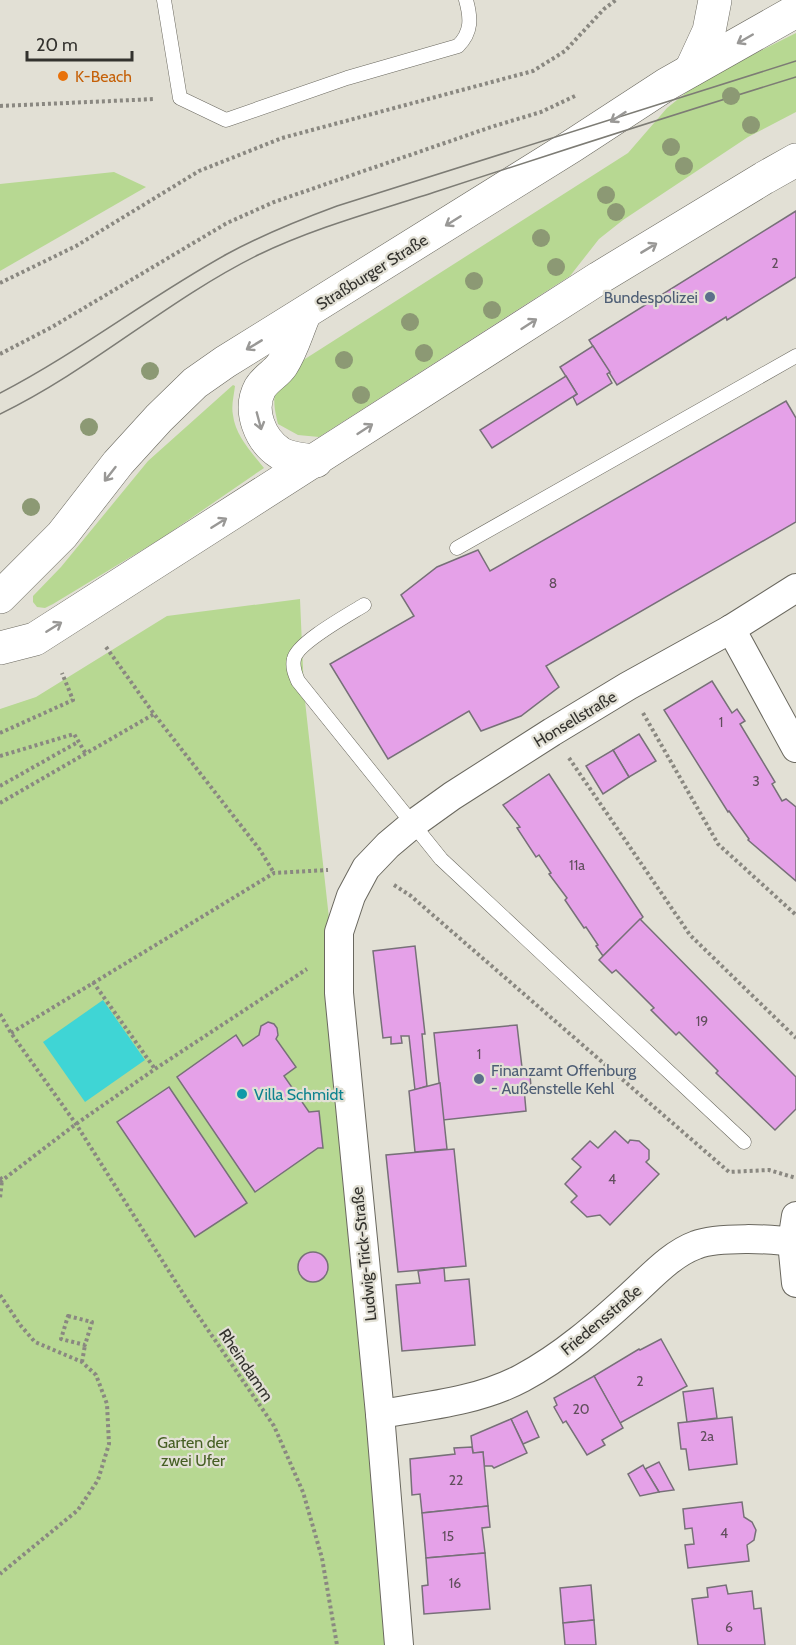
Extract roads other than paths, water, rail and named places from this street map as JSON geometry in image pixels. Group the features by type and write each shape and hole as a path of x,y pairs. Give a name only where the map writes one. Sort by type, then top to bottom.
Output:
{"main road":[{"path":"691,70 709,31 715,0"},
{"name":"Straßburger Straße","path":"0,597 38,562 118,463 195,383 691,70 796,11"},
{"path":"0,648 35,639 599,278 796,160"},
{"path":"304,315 281,366 267,378 259,390 255,403 256,415 267,442 281,454 296,459 316,461"}],"street":[{"name":"Honsellstraße","path":"366,868 413,824 452,796 628,686 731,629 796,588"},
{"path":"731,629 796,748"},
{"name":"Ludwig-Trick-Straße","path":"366,868 351,896 339,932 339,993 380,1414 399,1645"},
{"path":"795,1234 796,1283"},
{"name":"Friedensstraße","path":"380,1414 478,1395 520,1379 557,1357 591,1331 671,1259 695,1245 722,1239 795,1234"}],"lane":[{"path":"165,0 180,98 225,120 347,78 458,46 466,37 471,18 466,0"},
{"path":"457,548 796,356"},
{"path":"364,605 299,647 293,660 298,681 441,859 744,1142"}],"water":[{"path":"103,1000 145,1060 85,1102 43,1042"}],"tram line":[{"path":"0,393 58,360 198,271 240,247 295,222 337,206 796,61"},
{"path":"0,414 66,377 225,273 280,245 347,220 796,77"}],"place":[{"name":"K-Beach","path":"63,76"},
{"name":"Bundespolizei","path":"710,297"},
{"name":"Finanzamt Offenburg - Außenstelle Kehl","path":"479,1079"},
{"name":"Villa Schmidt","path":"242,1094"}],"park label":[{"name":"Garten der zwei Ufer","path":"193,1451"}]}
